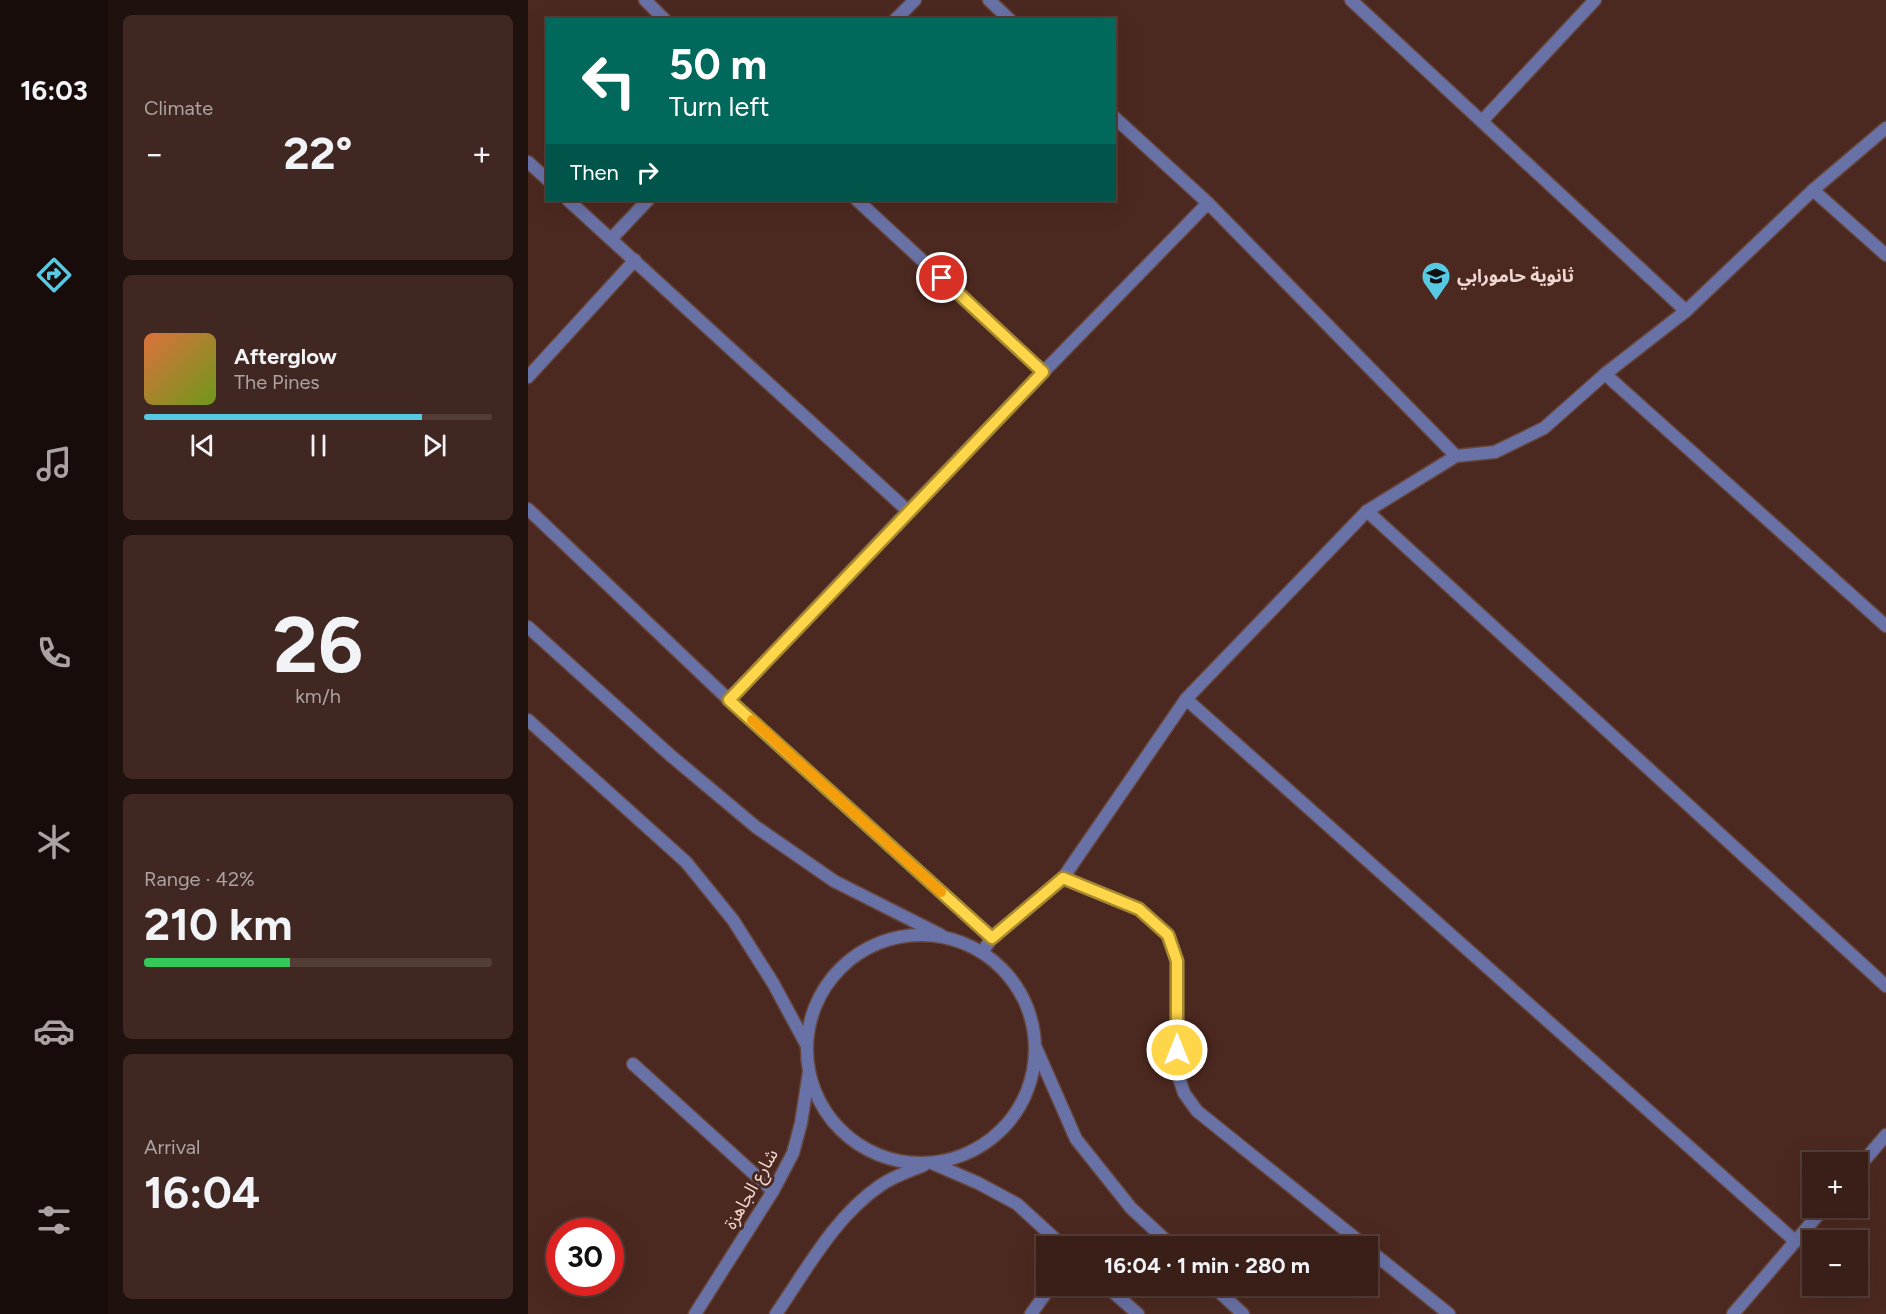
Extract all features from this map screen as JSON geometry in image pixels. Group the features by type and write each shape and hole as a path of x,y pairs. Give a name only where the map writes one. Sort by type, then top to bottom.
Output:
{"street":[{"path":"645,0 663,18"},
{"path":"897,18 915,0"},
{"path":"989,0 1008,18"},
{"path":"1351,0 1686,311"},
{"path":"1482,121 1595,0"},
{"path":"1116,119 1208,203 1456,456"},
{"path":"982,952 992,938 1063,878 1186,699 1367,511 1456,456 1495,452 1544,428 1605,374 1686,311 1813,190 1886,128"},
{"path":"528,162 546,178"},
{"path":"1813,190 1886,255"},
{"path":"569,201 908,511"},
{"path":"612,239 647,201"},
{"path":"858,201 1043,372"},
{"path":"729,700 908,511 1208,203"},
{"path":"528,377 635,260"},
{"path":"1605,374 1886,626"},
{"path":"528,509 729,700 992,938"},
{"path":"1367,511 1886,986"},
{"path":"528,627 670,755 756,827 834,881 945,937 982,952 1010,977 1029,1010 1036,1048 1076,1139 1131,1208 1161,1236"},
{"path":"1186,699 1795,1242"},
{"path":"528,720 686,862 733,920 773,983 806,1044"},
{"path":"1063,878 1139,909 1168,935 1177,961 1177,1072 1184,1093 1197,1111 1352,1236"},
{"path":"945,937 905,935 867,947 836,972 815,1005 806,1044 809,1071 823,1109 849,1139 885,1159 929,1164 978,1183 1017,1204 1052,1236"},
{"path":"776,1314 825,1241 854,1205 883,1184 929,1164 974,1151 1007,1126 1029,1089 1036,1048"},
{"path":"633,1065 773,1191"},
{"name":"شارع الجاهزة","path":"695,1314 773,1191 793,1153 801,1123 809,1071"},
{"path":"1868,1156 1886,1136"},
{"path":"1733,1314 1815,1218"},
{"path":"1378,1257 1449,1314"},
{"path":"1031,1314 1044,1296"},
{"path":"1117,1296 1138,1314"},
{"path":"1224,1296 1243,1314"}],"slow traffic":[{"path":"752,720 941,892"}],"place":[{"name":"ثانوية حامورابي","path":"1436,302"}],"route":[{"path":"942,278 1043,372 729,700 992,938 1063,878 1139,909 1168,935 1177,961 1177,1050"}]}
